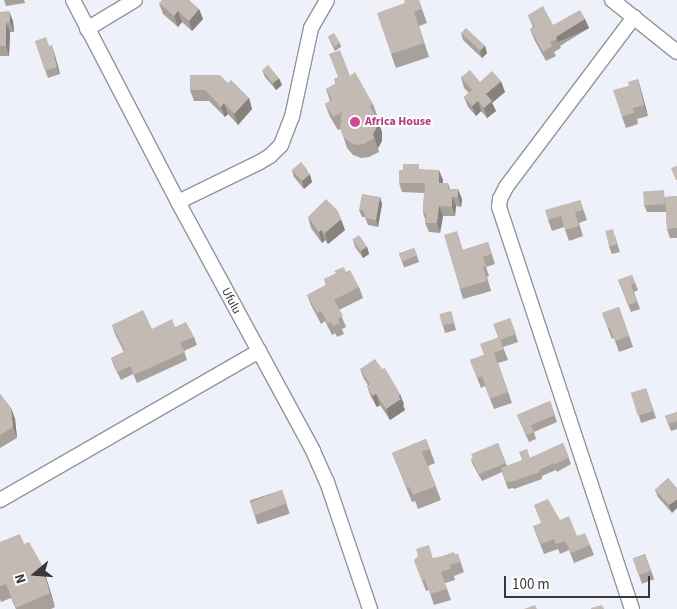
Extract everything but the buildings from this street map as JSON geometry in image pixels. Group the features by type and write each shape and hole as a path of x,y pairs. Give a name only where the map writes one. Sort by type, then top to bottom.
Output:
{"street":[{"name":"Ufulu","path":"73,0 178,202 303,432 327,482 370,609"},
{"path":"87,29 136,0"},
{"path":"178,202 260,162 270,156 281,145 292,117 311,28 327,0"},
{"path":"612,0 677,52"},
{"path":"632,609 499,207 500,199 506,187 634,17"},
{"path":"0,500 258,351"}],"place":[{"name":"Africa House","path":"355,122"}]}
